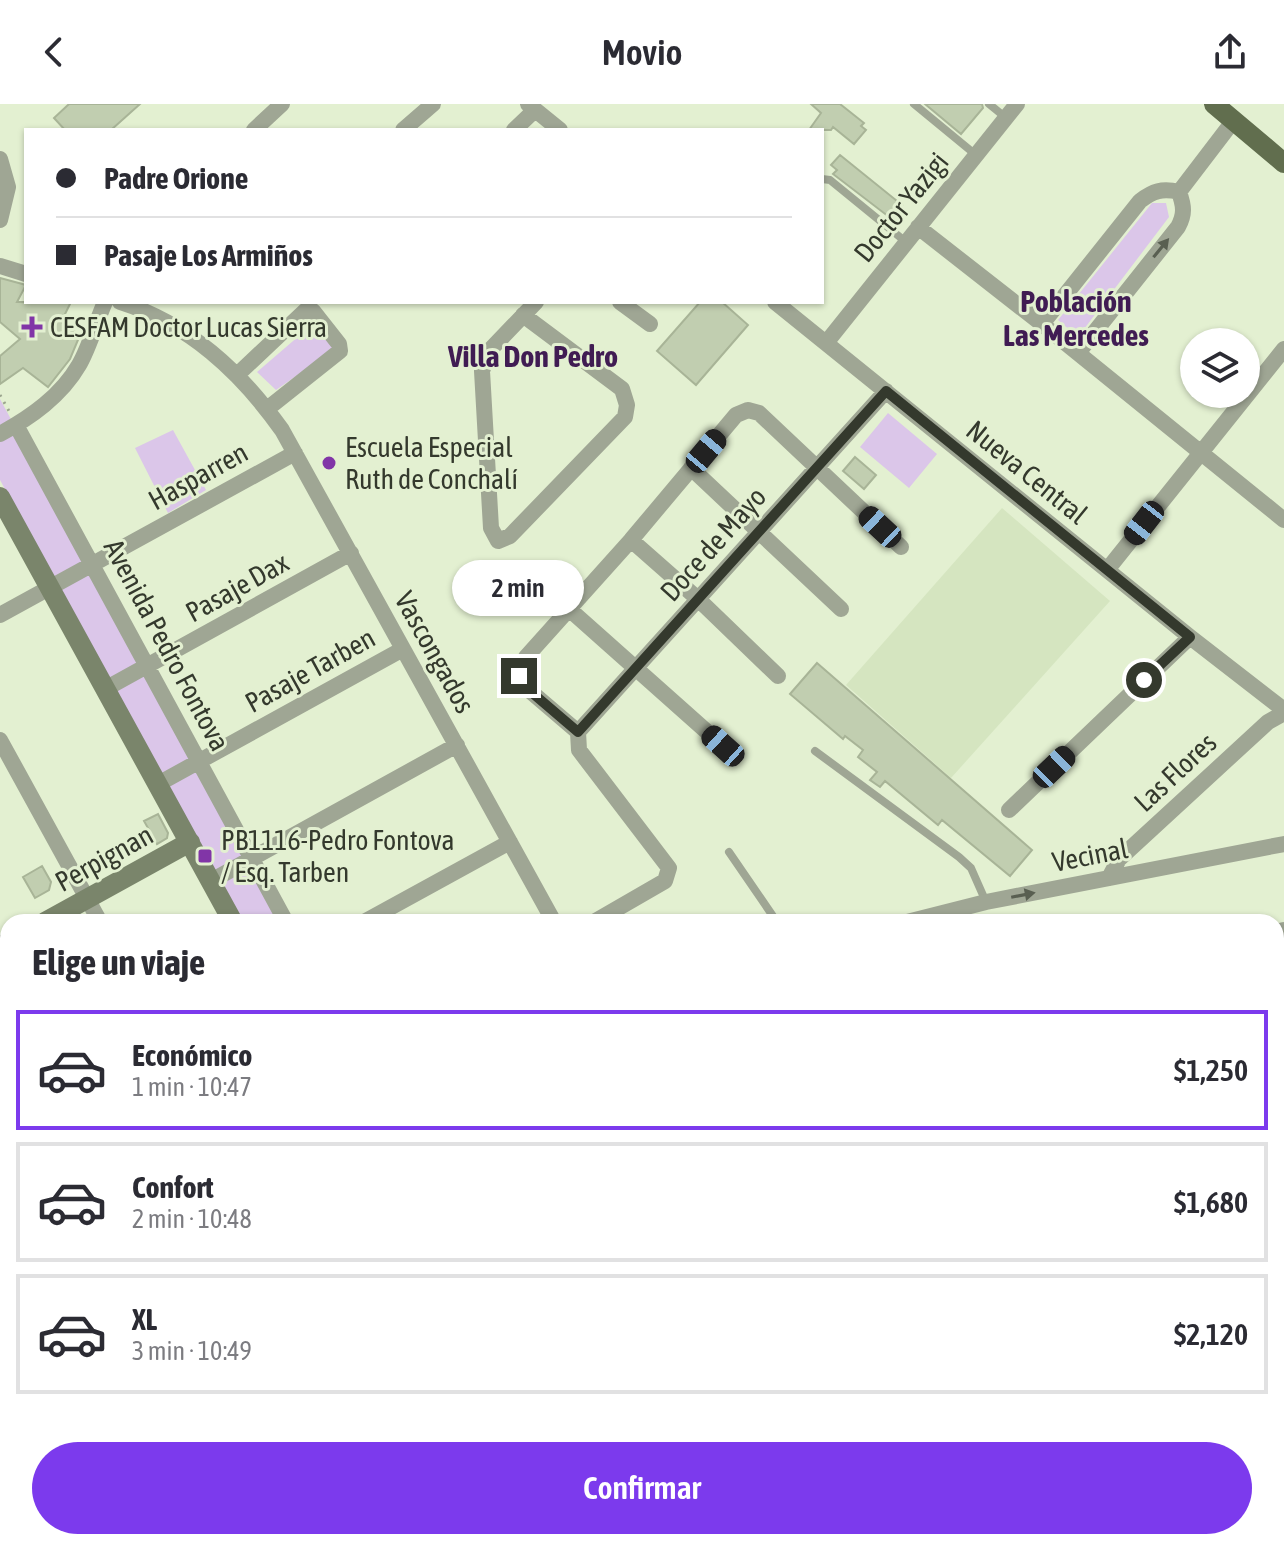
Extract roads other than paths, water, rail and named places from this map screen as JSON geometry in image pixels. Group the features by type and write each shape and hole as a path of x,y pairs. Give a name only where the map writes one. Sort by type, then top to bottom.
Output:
{"main road":[{"path":"1214,104 1284,163"},
{"path":"0,497 229,914"},
{"name":"Perpignan","path":"60,914 190,842"}],"street":[{"path":"256,128 282,104"},
{"path":"405,128 433,104"},
{"path":"516,128 536,111 557,104"},
{"name":"Doctor Yazigi","path":"826,343 1017,104"},
{"path":"536,111 557,128"},
{"path":"1179,192 1234,120"},
{"path":"0,159 8,187 0,220"},
{"path":"1042,324 1140,201 1152,192 1167,189 1179,192"},
{"path":"1078,353 1178,227 1184,205 1179,192"},
{"path":"918,227 1284,520"},
{"path":"0,266 24,273"},
{"path":"0,434 55,394 80,364 104,304"},
{"name":"Vascongados","path":"125,304 152,314 190,335 238,374 267,409 351,553 550,914"},
{"path":"523,315 622,389 627,405 625,417 510,536 498,541 491,528 482,371 489,351 523,315 534,304"},
{"path":"623,304 650,324"},
{"name":"Nueva Central","path":"777,304 1284,712"},
{"path":"238,374 306,310 313,311 339,344 340,351 267,409"},
{"path":"1107,570 1283,351"},
{"name":"Doce de Mayo","path":"578,732 886,391"},
{"path":"608,914 665,881 669,874 668,864 579,750 578,732 523,685 519,676 526,657 631,540 736,415 748,410 759,413 901,547"},
{"name":"Avenida Pedro Fontova","path":"16,425 282,914"},
{"name":"Hasparren","path":"0,615 295,453"},
{"path":"691,468 841,609"},
{"path":"631,540 778,676"},
{"name":"Pasaje Dax","path":"105,689 351,553"},
{"path":"569,609 723,746"},
{"path":"1009,810 1190,637"},
{"name":"Pasaje Tarben","path":"158,784 403,649"},
{"name":"Las Flores","path":"1109,878 1119,859 1268,722 1284,712"},
{"path":"0,740 96,914"},
{"path":"211,881 457,745"},
{"path":"379,914 510,842"},
{"name":"Vecinal","path":"942,914 986,902 1284,844"}],"lane":[{"path":"914,104 976,155"},
{"path":"989,104 1006,118"},
{"path":"824,179 830,180 907,242"},
{"path":"815,751 965,862 978,879 986,902"},
{"path":"729,852 772,914"}],"place":[{"name":"CESFAM Doctor Lucas Sierra","path":"32,327"},
{"name":"Escuela Especial Ruth de Conchalí","path":"329,463"},
{"name":"PB1116-Pedro Fontova / Esq. Tarben","path":"205,856"}],"district":[{"name":"Población Las Mercedes","path":"1076,318"},
{"name":"Villa Don Pedro","path":"533,356"}]}
